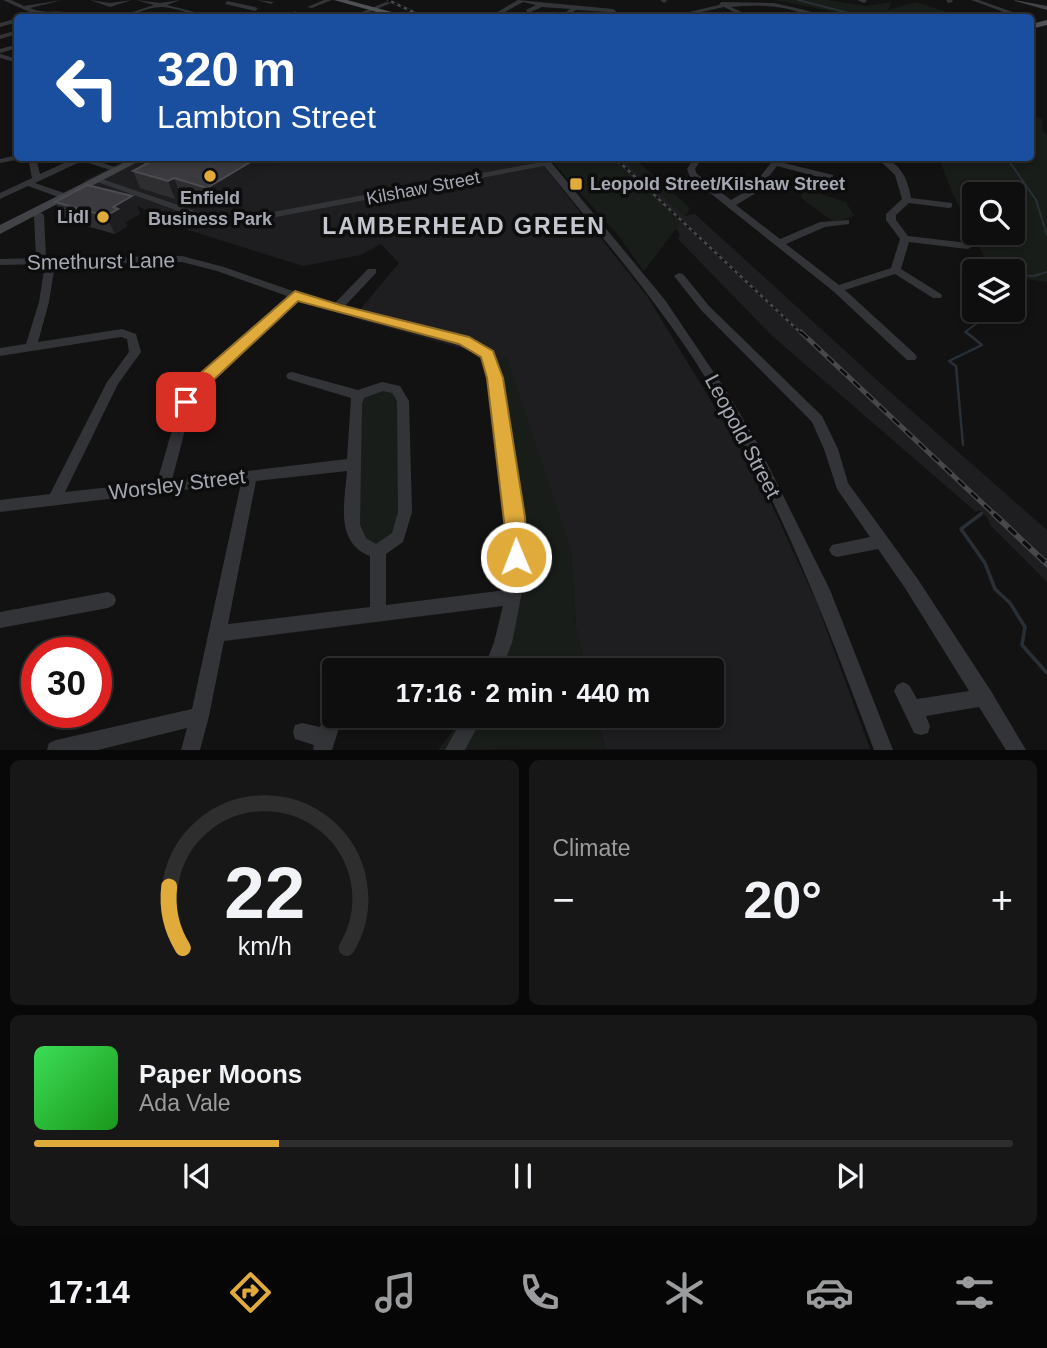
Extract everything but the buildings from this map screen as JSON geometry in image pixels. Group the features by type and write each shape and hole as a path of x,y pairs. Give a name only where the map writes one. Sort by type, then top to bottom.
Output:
{"main road":[{"path":"338,0 374,4 400,14"}],"street":[{"path":"4,0 40,13 66,14"},
{"path":"25,7 60,0"},
{"path":"93,0 110,5 130,0"},
{"path":"139,0 197,14"},
{"path":"130,14 177,0"},
{"path":"239,6 258,0 271,2"},
{"path":"310,7 329,0"},
{"path":"496,14 522,0 541,5 616,9 610,14"},
{"path":"963,0 974,0 988,6"},
{"path":"696,14 692,12 720,4 747,2 811,13"},
{"path":"227,3 252,9"},
{"path":"359,14 374,4 387,3"},
{"path":"977,10 988,6 1026,3 1046,8"},
{"path":"720,4 743,14"},
{"path":"528,11 541,5"},
{"path":"566,14 575,8"},
{"path":"183,14 188,12"},
{"path":"806,14 811,13"},
{"path":"33,161 37,178"},
{"path":"0,196 74,161"},
{"path":"91,161 117,169"},
{"path":"0,230 134,161"},
{"name":"Kilshaw Street","path":"96,180 212,220 240,221 540,161"},
{"name":"Leopold Street","path":"546,161 661,302 723,395 748,439 824,595 884,750"},
{"path":"696,161 691,169 693,175 837,289 912,357"},
{"path":"731,204 753,191 777,161"},
{"path":"781,161 830,177"},
{"path":"888,161 897,170 907,200"},
{"path":"27,183 64,196"},
{"path":"949,205 907,200 891,214 891,220 905,239 968,246"},
{"path":"31,346 42,311 46,262 39,215 35,211"},
{"path":"779,243 823,224 846,222"},
{"path":"896,270 905,239"},
{"name":"Smethurst Lane","path":"0,262 182,259 210,265 336,309 464,340 488,355 495,378 515,517 517,577 503,643 497,658"},
{"path":"837,289 896,270"},
{"path":"896,270 937,296"},
{"path":"336,309 372,271"},
{"path":"679,281 817,419 831,449 842,485 858,504 880,542 911,583 1017,750"},
{"path":"163,485 186,402 201,382 295,295"},
{"path":"0,352 122,333 132,337 136,345 135,352 113,382 89,427 55,498"},
{"path":"292,376 358,395 382,386 396,389 402,401 405,512 398,537 378,551"},
{"path":"358,395 352,525 356,539 364,547 378,551"},
{"name":"Worsley Street","path":"0,506 355,464"},
{"path":"190,750 201,716 250,476"},
{"path":"837,550 880,542"},
{"path":"378,551 378,611"},
{"path":"217,634 378,611 511,597"},
{"path":"0,620 108,600"},
{"path":"902,691 918,717 985,697"},
{"path":"55,750 201,716"},
{"path":"454,750 467,728"},
{"path":"302,732 324,744"}],"shaded area":[{"path":"772,0 828,0 866,6 892,2 888,10 916,2 954,14 891,14 886,11 886,14 843,13"},
{"path":"1034,115 1043,120 1042,130 1047,135 1047,282 1025,279 1025,259 985,259 978,245 1025,245 1025,182 962,182 962,212 940,161 1034,161"},
{"path":"124,161 539,161 647,296 763,486 816,601 870,749 605,749 600,728 724,728 724,658 583,658 576,629 571,549 486,364 468,350 353,318 399,263 381,244 361,255 303,266 188,230 84,181"},
{"path":"552,161 615,161 681,222 644,271 618,235"},
{"path":"615,161 625,161 685,216 695,214 1047,530 1047,582 990,525 987,517 979,510 976,512 770,334 678,239 680,234 675,228 680,221"},
{"path":"625,161 637,161 690,208 685,216"},
{"path":"802,188 846,202 854,216 834,222 801,198"},
{"path":"507,358 571,549 576,629 583,658 488,658 497,631 511,564 486,364"},
{"path":"382,386 403,401 398,537 378,551 356,539 358,395"},
{"path":"455,728 600,728 605,749 438,750"}],"waterway":[{"path":"798,0 852,14"},
{"path":"1009,161 1036,200 1047,235"},
{"path":"1025,276 1047,272"},
{"path":"968,334 965,332 979,322"},
{"path":"963,445 956,366 949,361 982,345 966,332"},
{"path":"978,516 982,513"},
{"path":"981,514 961,529 985,563 995,589 1010,603 1025,627 1022,645 1047,673"}],"railway":[{"path":"388,0 418,14"},
{"path":"618,161 802,334"},
{"path":"801,332 996,516"},
{"path":"994,514 1047,564"}],"place":[{"name":"Enfield Business Park","path":"210,176"},
{"name":"Leopold Street/Kilshaw Street","path":"576,184"},
{"name":"Lidl","path":"103,217"}],"district":[{"name":"LAMBERHEAD GREEN","path":"464,226"}],"route":[{"path":"186,402 201,382 295,295 336,309 464,340 488,355 495,378 515,517 516,557"}]}
